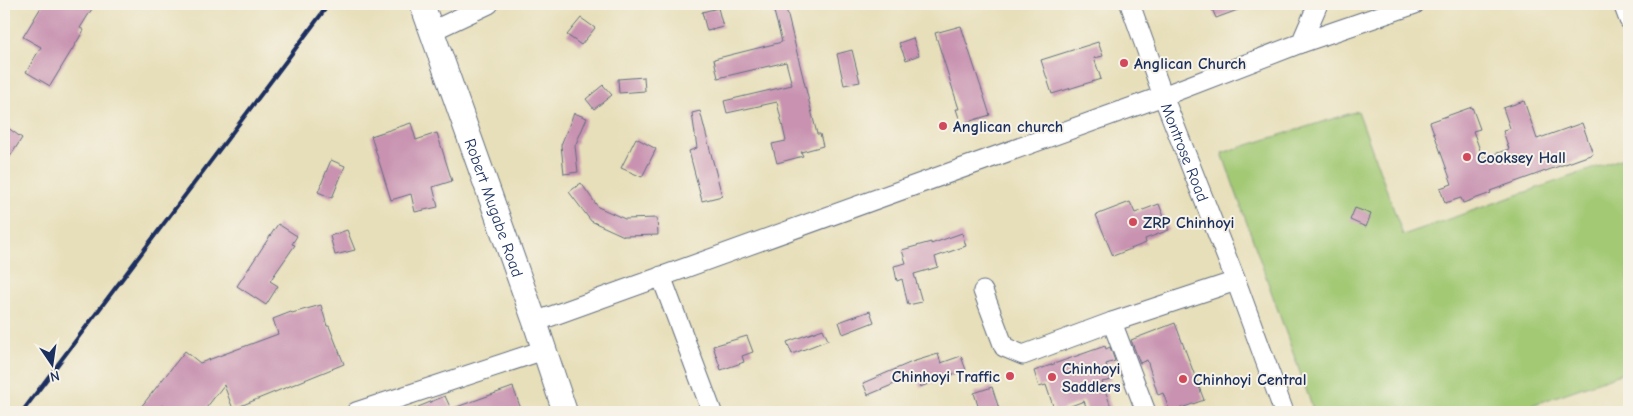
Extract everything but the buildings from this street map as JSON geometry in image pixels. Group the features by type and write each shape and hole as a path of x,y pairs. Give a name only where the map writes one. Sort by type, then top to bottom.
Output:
{"main road":[{"name":"Robert Mugabe Road","path":"422,4 565,412"}],"street":[{"path":"432,31 489,4"},
{"name":"Montrose Road","path":"1130,4 1163,96 1236,281 1284,412"},
{"path":"1301,43 1318,4"},
{"path":"535,322 1163,96 1301,43 1415,4"},
{"path":"1623,4 1629,20"},
{"path":"661,276 712,412"},
{"path":"983,291 1004,347 1023,354 1236,281"},
{"path":"1112,322 1146,412"},
{"path":"356,412 544,350"}],"green space":[{"path":"1358,111 1403,235 1629,156 1629,371 1512,412 1314,412 1222,153"}],"railway":[{"path":"22,412 329,4"}],"place":[{"name":"Anglican Church","path":"1124,63"},
{"name":"Anglican church","path":"943,126"},
{"name":"Cooksey Hall","path":"1467,157"},
{"name":"ZRP Chinhoyi","path":"1133,222"},
{"name":"Chinhoyi Traffic","path":"1010,376"},
{"name":"Chinhoyi Saddlers","path":"1052,377"},
{"name":"Chinhoyi Central","path":"1183,379"}]}
